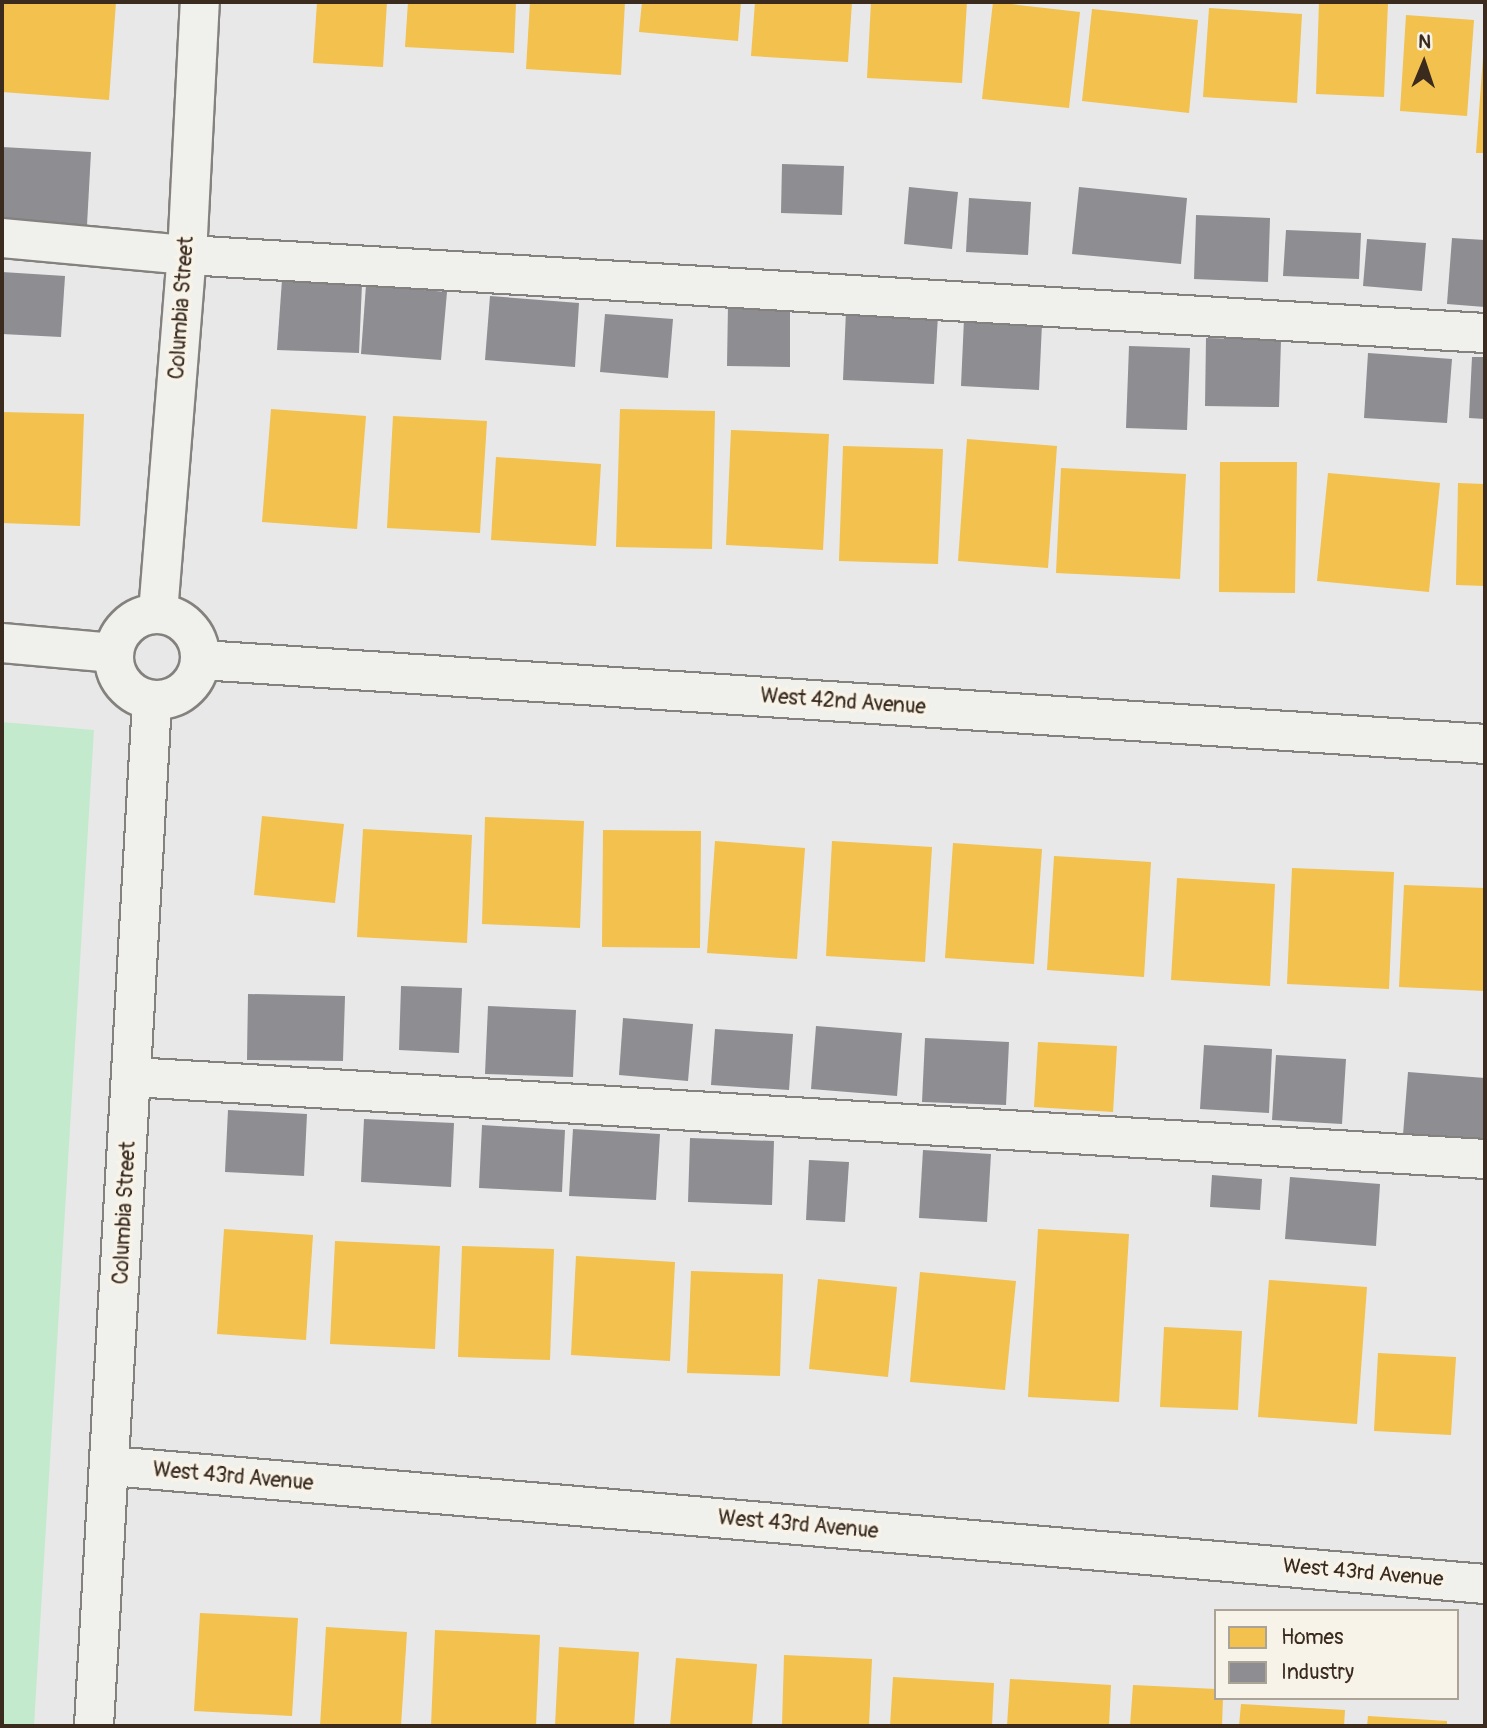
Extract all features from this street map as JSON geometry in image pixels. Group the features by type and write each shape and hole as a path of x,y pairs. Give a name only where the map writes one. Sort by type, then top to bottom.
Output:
{"street":[{"name":"Columbia Street","path":"158,613 187,255 200,2"},
{"path":"2,238 187,255 1485,332"},
{"path":"158,613 184,622 194,633 201,660 190,685 166,699 152,700 128,690 115,666 114,653 133,621 158,613"},
{"path":"2,643 114,653"},
{"name":"West 42nd Avenue","path":"201,660 1485,744"},
{"name":"Columbia Street","path":"94,1726 133,1077 152,700"},
{"path":"133,1077 1485,1159"},
{"name":"West 43rd Avenue","path":"111,1466 1485,1584"}],"green space":[{"path":"2,722 94,730 34,1726 2,1726"}],"building: Homes":[{"path":"2,2 116,2 109,100 2,92"},
{"path":"317,2 387,2 383,67 313,63"},
{"path":"408,2 516,2 514,53 405,47"},
{"path":"530,2 625,2 621,75 526,69"},
{"path":"642,2 741,2 738,41 639,32"},
{"path":"755,2 852,2 848,62 751,56"},
{"path":"871,2 967,2 962,83 867,78"},
{"path":"993,2 1080,12 1069,108 982,99"},
{"path":"1319,2 1388,3 1384,97 1316,94"},
{"path":"1209,8 1302,14 1297,103 1203,97"},
{"path":"1092,9 1198,20 1189,113 1082,101"},
{"path":"1406,15 1474,20 1467,116 1400,111"},
{"path":"1483,57 1485,153 1476,153"},
{"path":"271,409 366,416 357,529 262,522"},
{"path":"620,409 715,411 712,549 616,547"},
{"path":"2,412 84,414 80,526 2,523"},
{"path":"393,416 487,421 480,533 387,528"},
{"path":"731,430 829,434 823,550 726,545"},
{"path":"967,439 1057,446 1048,568 958,561"},
{"path":"843,446 943,449 938,564 839,561"},
{"path":"496,457 601,464 596,546 491,540"},
{"path":"1220,462 1297,462 1295,593 1219,592"},
{"path":"1061,468 1186,474 1180,579 1056,573"},
{"path":"1328,473 1440,483 1429,592 1317,581"},
{"path":"1458,483 1485,484 1485,586 1456,585"},
{"path":"262,816 344,824 335,903 254,895"},
{"path":"485,817 584,821 580,928 482,924"},
{"path":"363,829 472,835 467,943 357,937"},
{"path":"603,830 701,831 700,948 602,947"},
{"path":"715,841 805,848 797,959 707,953"},
{"path":"832,841 932,847 925,962 826,956"},
{"path":"953,843 1042,849 1034,964 945,958"},
{"path":"1054,856 1151,862 1144,977 1047,970"},
{"path":"1292,868 1394,872 1389,989 1287,984"},
{"path":"1177,878 1275,884 1270,986 1171,980"},
{"path":"1404,885 1485,888 1485,991 1399,987"},
{"path":"1038,1042 1117,1046 1113,1112 1034,1107"},
{"path":"224,1229 313,1235 306,1340 217,1334"},
{"path":"1038,1229 1129,1234 1119,1402 1028,1397"},
{"path":"335,1241 440,1246 435,1349 330,1344"},
{"path":"462,1246 554,1249 550,1360 458,1357"},
{"path":"576,1256 675,1262 670,1361 571,1355"},
{"path":"691,1271 783,1274 780,1376 687,1373"},
{"path":"920,1272 1016,1281 1005,1390 910,1382"},
{"path":"818,1279 897,1287 888,1377 809,1369"},
{"path":"1269,1280 1367,1287 1357,1424 1258,1417"},
{"path":"1164,1327 1242,1331 1238,1410 1160,1407"},
{"path":"1378,1353 1456,1357 1451,1435 1374,1431"},
{"path":"200,1613 298,1618 292,1716 194,1711"},
{"path":"326,1627 407,1632 401,1726 320,1726"},
{"path":"435,1630 540,1635 536,1726 431,1726"},
{"path":"559,1647 639,1652 634,1726 555,1726"},
{"path":"784,1655 872,1659 869,1726 782,1726"},
{"path":"676,1658 757,1664 752,1726 670,1726"},
{"path":"893,1677 994,1683 992,1726 890,1726"},
{"path":"1010,1679 1111,1685 1109,1726 1007,1726"},
{"path":"1133,1685 1214,1689 1214,1700 1223,1700 1222,1726 1130,1726"},
{"path":"1241,1704 1345,1710 1344,1726 1239,1726"},
{"path":"1368,1716 1447,1721 1447,1726 1367,1726"}],"building: Industry":[{"path":"2,147 91,152 87,225 2,220"},
{"path":"782,164 844,166 842,215 781,213"},
{"path":"909,187 958,192 952,249 904,244"},
{"path":"1079,187 1187,198 1181,264 1072,254"},
{"path":"969,198 1031,202 1028,255 966,252"},
{"path":"1196,215 1270,218 1268,282 1194,279"},
{"path":"1286,230 1361,233 1359,279 1283,276"},
{"path":"1452,238 1485,240 1485,307 1447,304"},
{"path":"1367,239 1426,243 1422,291 1363,286"},
{"path":"2,272 65,276 61,337 2,334"},
{"path":"282,280 362,284 359,353 277,350"},
{"path":"366,285 447,292 441,360 361,354"},
{"path":"490,296 579,303 575,367 485,360"},
{"path":"728,305 790,307 790,367 727,366"},
{"path":"846,311 938,315 934,384 843,380"},
{"path":"605,314 673,319 668,378 600,372"},
{"path":"964,319 1042,323 1039,390 961,386"},
{"path":"1206,338 1281,340 1279,407 1205,406"},
{"path":"1129,346 1190,348 1187,430 1126,428"},
{"path":"1368,353 1452,359 1447,423 1364,418"},
{"path":"1472,357 1485,357 1485,419 1469,418"},
{"path":"401,986 462,988 459,1053 399,1050"},
{"path":"248,994 345,996 343,1061 247,1060"},
{"path":"488,1006 576,1010 573,1077 485,1074"},
{"path":"623,1018 693,1024 688,1081 619,1075"},
{"path":"816,1026 902,1033 897,1096 811,1089"},
{"path":"715,1029 793,1034 789,1090 711,1085"},
{"path":"925,1038 1009,1042 1006,1105 922,1102"},
{"path":"1204,1045 1272,1049 1269,1113 1200,1109"},
{"path":"1276,1055 1346,1059 1342,1124 1272,1120"},
{"path":"1408,1072 1485,1078 1485,1140 1403,1135"},
{"path":"228,1110 307,1114 304,1176 225,1172"},
{"path":"364,1119 454,1123 451,1187 361,1182"},
{"path":"482,1125 565,1130 562,1192 479,1188"},
{"path":"573,1129 660,1134 656,1200 569,1196"},
{"path":"690,1138 774,1141 772,1205 688,1202"},
{"path":"923,1150 991,1154 987,1222 919,1218"},
{"path":"809,1160 849,1162 845,1222 806,1220"},
{"path":"1212,1175 1262,1179 1260,1210 1210,1207"},
{"path":"1290,1177 1380,1184 1376,1246 1285,1239"}]}
